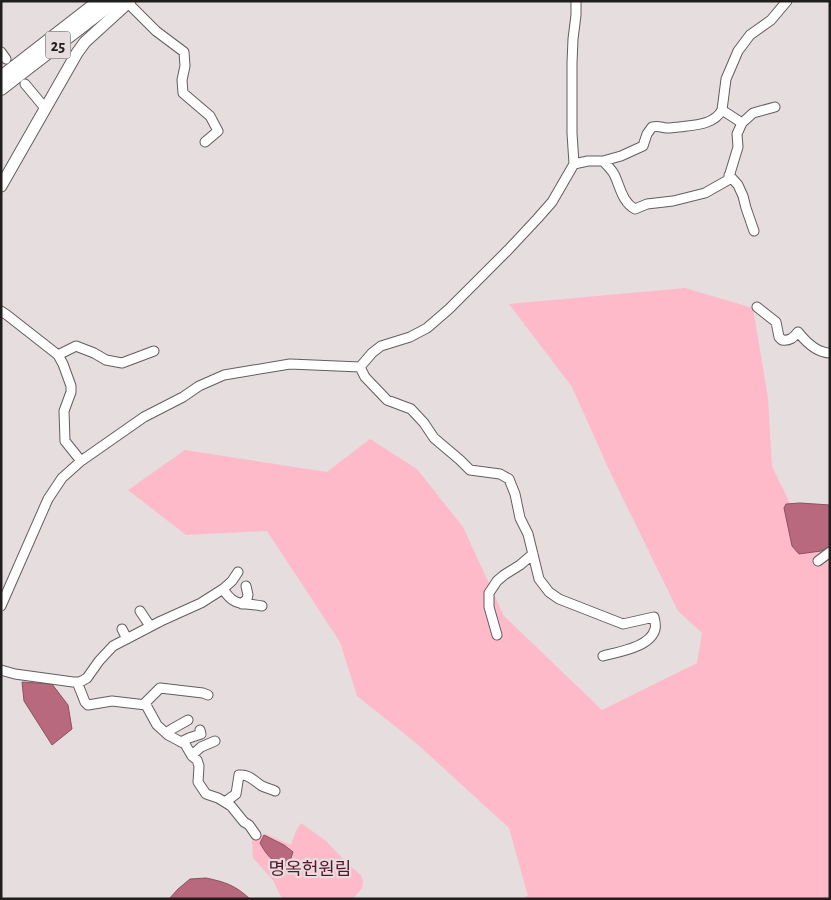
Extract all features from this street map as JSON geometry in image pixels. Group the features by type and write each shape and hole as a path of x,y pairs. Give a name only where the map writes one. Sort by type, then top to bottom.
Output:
{"highway":[{"name":"25","path":"1,77 99,1"},
{"name":"25","path":"1,89 114,1"}],"main road":[{"path":"1,186 76,52 84,42 129,2"}],"street":[{"path":"360,367 381,346 410,337 427,328 449,309 537,220 552,202 574,164 572,63 576,1"},
{"path":"574,164 588,161 604,161 643,146 647,134 652,127 658,125 666,128 697,125 708,122 720,115 726,79 738,51 750,35 771,20 787,1"},
{"path":"129,2 156,31 184,52 183,92 210,116 218,131 205,142"},
{"path":"24,84 45,108"},
{"path":"604,161 614,174 622,194 630,207 635,209 647,204 673,201 705,193 728,180 738,147 737,134 742,123 753,113 775,107"},
{"path":"722,110 742,123"},
{"path":"729,175 738,185 743,196 754,232"},
{"path":"757,307 776,322 779,337 782,340 788,341 792,339 798,332 810,345 825,353 830,352"},
{"path":"1,311 8,314 58,355 63,364 71,386 71,392 64,410 65,441 81,461"},
{"path":"58,355 76,346 106,360 122,362 154,351"},
{"path":"1,606 48,499 62,478 81,461 144,417 199,386 224,375 290,364 360,367"},
{"path":"360,367 364,377 387,400 411,409 434,438 470,470 500,474 509,479 515,494 520,518 528,534 539,579 549,592 559,599 622,624 654,618 656,628 651,638 640,645 603,656"},
{"path":"818,561 830,552"},
{"path":"497,635 490,607 489,593 504,574 520,565 533,554"},
{"path":"1,670 15,674 77,682 88,678 99,661 113,646 150,626 201,603 223,590 238,572"},
{"path":"242,604 248,599 246,586"},
{"path":"223,590 236,604 262,606"},
{"path":"140,611 150,626"},
{"path":"122,629 128,639"},
{"path":"77,682 88,705 112,700 146,704 157,725 166,734 185,744 197,760 199,766 198,782 206,794 218,798 231,806 256,835"},
{"path":"144,704 160,688 208,695"},
{"path":"166,734 188,720"},
{"path":"181,742 201,734 200,730"},
{"path":"192,755 201,747 215,740"},
{"path":"225,802 236,794 239,775 245,774 263,786 275,791"}],"green space":[{"path":"685,288 753,308 768,398 772,466 808,541 830,528 830,899 519,899 528,896 509,828 416,743 357,696 340,642 267,531 186,535 128,490 185,450 327,472 370,439 417,469 463,527 504,616 602,710 697,663 702,633 678,611 610,472 572,387 509,304"},
{"name":"명옥헌원림","path":"301,823 326,841 361,875 362,888 353,899 282,899 273,880 253,858 252,841 256,835 266,834 291,845"}],"shaded area":[{"path":"786,504 830,505 830,546 821,551 799,554 792,546 784,508"},
{"path":"22,682 52,684 68,705 72,729 52,745 24,701"},
{"path":"264,835 293,852 290,861 292,864 291,870 266,853 260,843"},
{"path":"206,878 230,885 250,899 169,899 190,879"}]}
